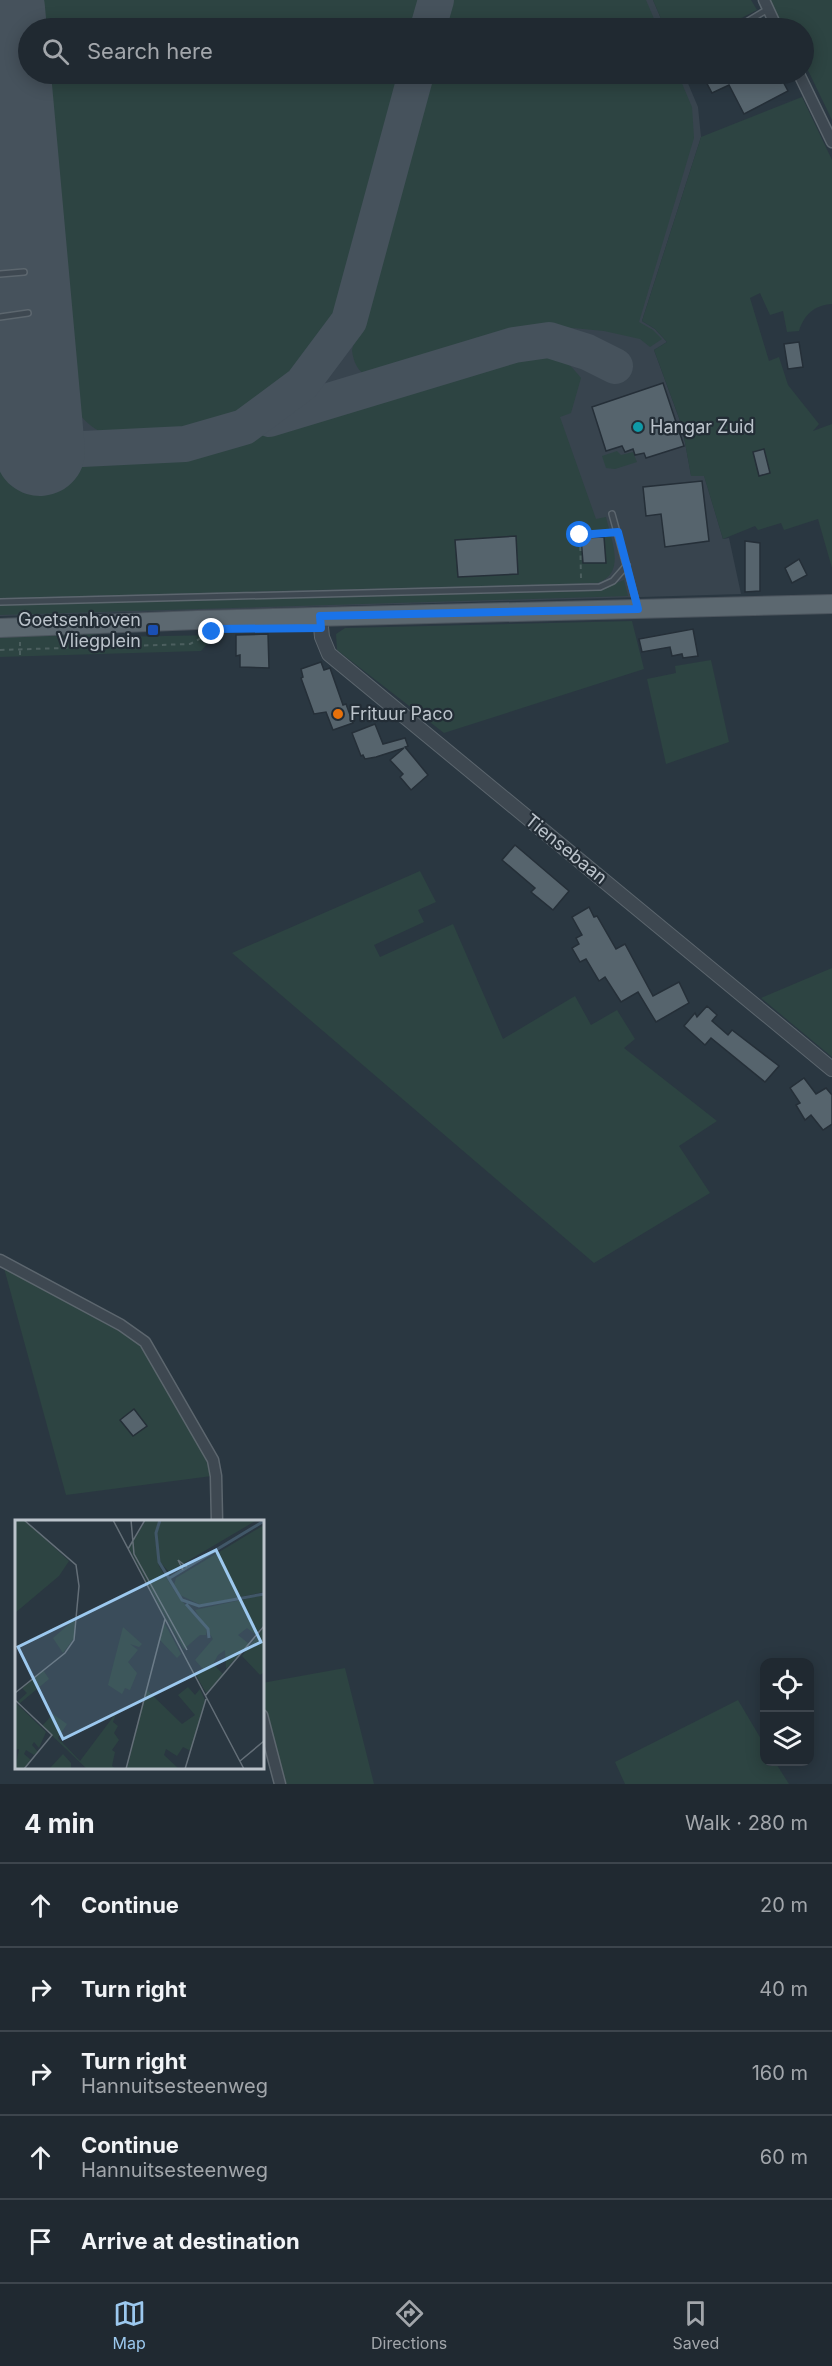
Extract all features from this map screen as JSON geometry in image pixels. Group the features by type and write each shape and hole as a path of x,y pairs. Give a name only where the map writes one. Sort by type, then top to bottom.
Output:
{"main road":[{"path":"0,628 320,616 832,603"}],"street":[{"path":"804,84 832,142"},
{"name":"Tiensebaan","path":"320,616 322,637 329,654 832,1069"},
{"path":"0,1260 121,1325 145,1342 213,1460 216,1476 217,1520"},
{"path":"264,1723 280,1784"}],"lane":[{"path":"750,18 766,5"},
{"path":"0,274 24,272"},
{"path":"0,317 28,313"},
{"path":"612,514 638,609"},
{"path":"0,602 600,587 613,581 627,565"}],"path":[{"path":"582,587 580,535 618,532"},
{"path":"0,650 190,644 212,632"}],"shaded area":[{"path":"0,0 653,0 661,18 18,18 18,84 688,84 698,107 701,137 642,321 655,329 667,342 654,350 682,426 691,475 704,475 723,539 729,538 741,594 0,616"}],"green space":[{"path":"31,0 427,0 422,18 32,18"},
{"path":"445,0 646,0 654,18 440,18"},
{"path":"653,0 751,0 757,10 741,18 661,18"},
{"path":"769,0 832,0 832,120 814,83 814,18 779,18"},
{"path":"38,84 404,84 351,294 323,342 295,372 264,398 224,421 198,429 162,434 117,436 95,429 76,410 66,394"},
{"path":"422,84 682,84 692,107 694,138 639,322 653,330 662,339 650,347 640,339 604,331 562,327 530,332 384,378 371,378 362,372 355,363 352,350"},
{"path":"802,97 832,160 832,304 820,306 811,312 799,331 787,332 783,311 770,315 760,293 750,298 769,361 779,357 788,385 819,424 813,431 832,424 832,568 818,519 784,530 781,523 758,530 755,526 723,539 704,476 691,476 682,426 654,350 667,342 655,329 642,321 701,137"},
{"path":"533,352 561,359 571,366 581,378 571,413 560,417 596,519 606,517 613,545 615,555 612,572 597,583 0,598 0,465 190,449 277,428 513,354"},
{"path":"617,451 621,455 633,452 637,462 615,469 606,468 602,456"},
{"path":"624,580 628,596 0,615 0,605 597,591"},
{"path":"632,621 644,669 444,733 337,650 336,634 345,628"},
{"path":"93,634 113,637 215,635 201,651 0,657 0,637"},
{"path":"711,660 729,742 666,764 647,679 676,673 675,666"},
{"path":"420,871 436,902 418,910 424,922 374,945 380,957 453,924 503,1039 575,996 591,1025 617,1010 635,1039 624,1048 717,1121 679,1146 710,1193 594,1263 232,953"},
{"path":"832,968 832,1057 761,998"},
{"path":"4,1268 139,1342 210,1466 212,1476 66,1495"},
{"path":"345,1668 374,1784 285,1784 264,1704 264,1683"},
{"path":"738,1700 760,1737 760,1766 778,1766 789,1784 625,1784 615,1762"}],"building":[{"path":"707,84 784,84 788,91 744,114 729,85 712,93"},
{"path":"799,342 803,367 788,369 784,344"},
{"name":"Hangar Zuid","path":"663,383 684,446 646,458 644,453 635,455 633,449 625,452 622,446 606,451 592,407"},
{"path":"764,449 770,473 759,476 753,452"},
{"path":"702,481 709,541 665,547 661,514 646,516 643,487"},
{"path":"516,536 518,574 458,577 455,540"},
{"path":"604,537 606,563 583,563 581,538"},
{"path":"745,541 760,543 760,591 745,592"},
{"path":"799,559 807,575 792,583 785,568"},
{"path":"693,629 698,656 683,658 682,654 672,656 670,647 642,652 639,639"},
{"path":"268,634 269,668 240,667 240,655 236,656 236,635"},
{"path":"321,662 324,670 330,668 343,705 346,704 353,723 333,730 326,712 314,714 301,678 303,677 301,669"},
{"path":"375,724 383,744 405,738 408,746 405,747 428,775 411,790 400,777 403,774 390,760 404,748 376,757 365,759 363,755 361,756 352,733"},
{"path":"515,845 569,891 553,910 531,892 535,888 502,860"},
{"path":"589,907 594,917 597,916 616,949 625,944 653,996 679,982 689,1003 656,1022 638,992 621,1002 605,977 599,981 586,959 580,962 572,948 579,944 576,938 582,935 572,917"},
{"path":"707,1006 717,1015 712,1021 728,1035 732,1030 779,1066 765,1082 711,1038 705,1045 684,1026 695,1013 697,1017"},
{"path":"804,1078 816,1094 826,1088 832,1095 832,1124 823,1130 811,1115 805,1120 796,1105 800,1103 790,1088"},
{"path":"134,1409 147,1426 133,1436 120,1420"}],"taxiway":[{"path":"431,18 436,0"},
{"path":"0,453 185,444 244,427 302,384 349,321 413,84"},
{"path":"269,419 514,345 549,340 587,352 615,366"}],"runway":[{"path":"0,9 40,451"}],"place":[{"name":"Hangar Zuid","path":"638,427"},
{"name":"Goetsenhoven Vliegplein","path":"153,630"},
{"name":"Frituur Paco","path":"338,714"}],"route":[{"path":"212,632 216,629 321,628 320,616 430,616 638,609 618,532 580,535"}]}
